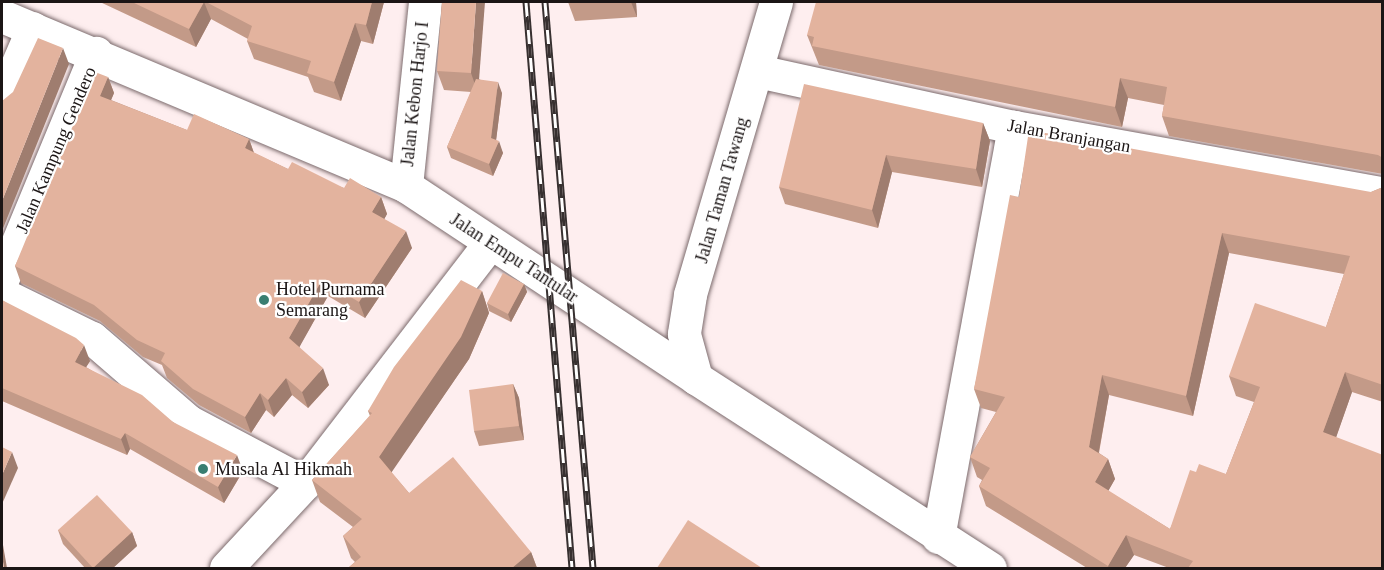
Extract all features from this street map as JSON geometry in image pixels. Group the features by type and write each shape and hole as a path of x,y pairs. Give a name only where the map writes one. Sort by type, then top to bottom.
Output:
{"street":[{"name":"Jalan Kebon Harjo I","path":"406,186 424,2"},
{"name":"Jalan Taman Tawang","path":"696,378 684,334 690,296 776,2"},
{"name":"Jalan Empu Tantular","path":"2,16 96,53 406,186 489,244 938,537 990,568"},
{"path":"2,100 33,28"},
{"name":"Jalan Kampung Gendero","path":"2,280 96,53"},
{"name":"Jalan Branjangan","path":"757,71 1014,127 1383,193"},
{"path":"938,537 1014,127"},
{"path":"226,568 305,483 489,244"},
{"path":"2,294 75,327 188,421 305,483"}],"building":[{"path":"132,2 204,2 189,29"},
{"path":"206,2 372,2 366,25 355,23 334,82 307,73 311,61 247,41 252,26"},
{"path":"442,2 476,2 471,73 437,71"},
{"path":"816,2 1383,2 1383,158 1378,155 1162,116 1167,87 1120,78 1115,107 812,46 814,37 807,35"},
{"path":"38,38 63,48 2,201 2,101 13,92"},
{"path":"95,72 108,77 100,96 187,130 194,114 249,139 245,148 288,169 292,162 344,188 350,178 381,197 372,212 406,231 359,302 322,280 289,338 323,368 302,392 286,378 268,400 260,393 245,417 193,389 161,361 165,353 137,340 94,305 15,266"},
{"path":"476,79 498,82 491,138 499,141 489,164 447,147"},
{"path":"804,84 983,123 976,169 886,155 872,210 779,187"},
{"path":"1029,130 1371,192 1383,187 1383,385 1345,372 1323,432 1383,455 1383,568 1188,568 1193,561 1126,535 1108,566 979,486 990,468 970,457 1005,397 974,389 1010,195 1019,197","holes":["1222,233 1350,256 1326,327 1255,303 1229,376 1260,387 1226,474 1199,464 1196,472 1190,470 1170,529 1095,482 1108,459 1089,447 1102,375 1186,396"]},
{"path":"503,273 524,284 508,314 487,303"},
{"path":"461,280 482,291 461,337 379,457 409,493 453,457 531,552 512,568 348,568 361,557 343,536 362,519 312,480 372,413 368,411 394,367"},
{"path":"2,300 76,338 84,345 75,362 142,395 173,422 237,455 218,487 125,433 121,439 2,388"},
{"path":"513,384 519,426 474,431 469,390"},
{"path":"2,447 12,452 2,475"},
{"path":"97,495 132,532 93,568 58,530"},
{"path":"688,520 762,568 657,568"}],"railway":[{"path":"526,2 572,568"},
{"path":"545,2 593,568"}],"place":[{"name":"Hotel Purnama Semarang","path":"264,300"},
{"name":"Musala Al Hikmah","path":"203,469"}]}
